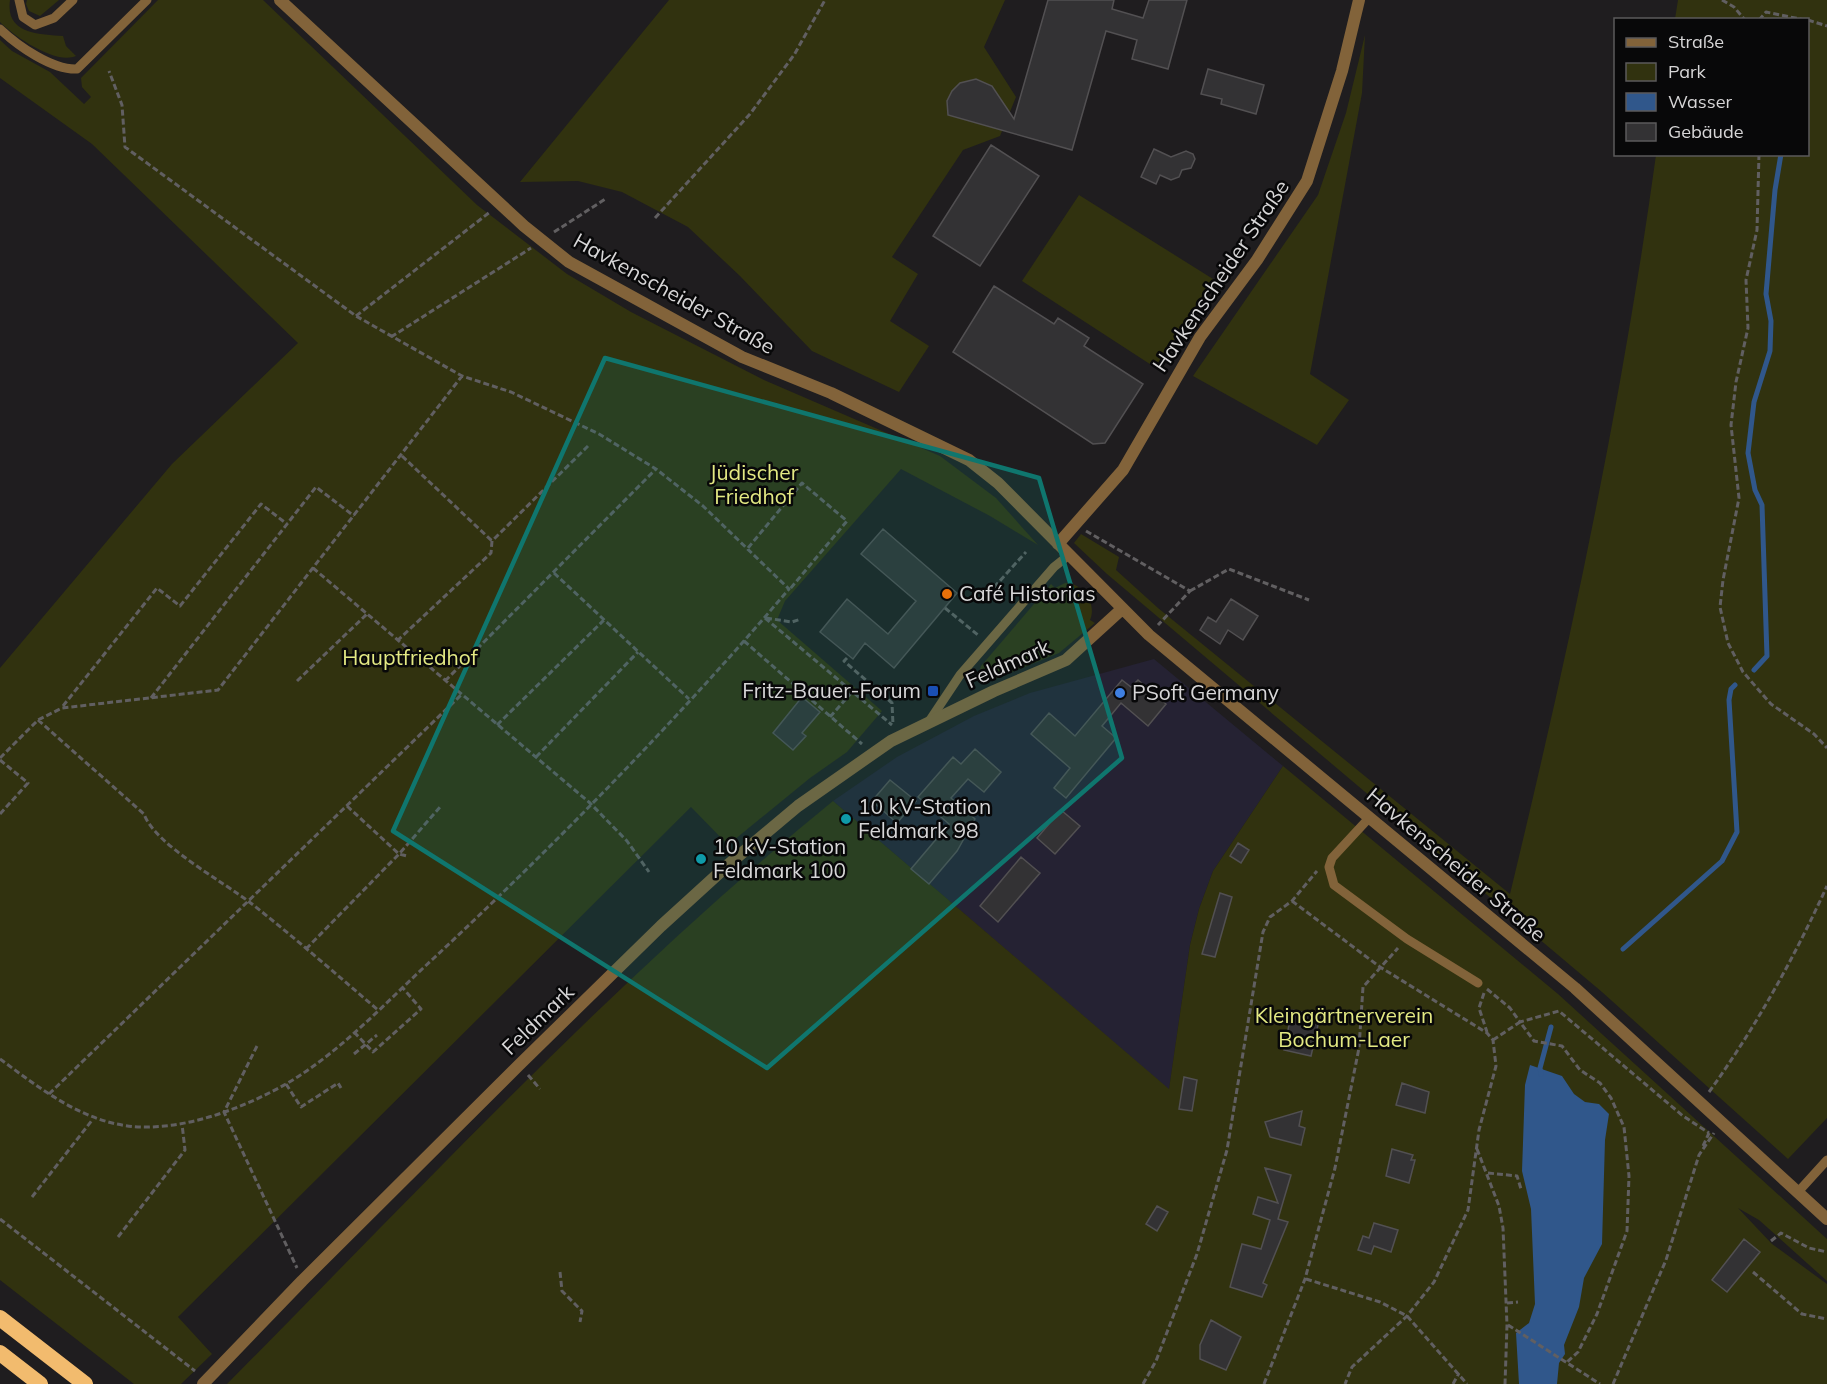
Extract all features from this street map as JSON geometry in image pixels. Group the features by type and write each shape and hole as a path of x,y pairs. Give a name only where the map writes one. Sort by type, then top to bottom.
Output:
{"highway":[{"path":"0,1318 85,1384"},
{"path":"0,1353 40,1384"}],"street":[{"name":"Havkenscheider Straße","path":"280,0 500,205 569,262 742,357 831,393 948,447 998,483 1149,635 1575,988 1827,1219"},
{"name":"Havkenscheider Straße","path":"1058,544 1123,470 1200,337 1257,260 1307,181 1342,71 1359,0"},
{"name":"Feldmark","path":"205,1382 302,1281 670,918 798,806 891,741 930,720 1066,660 1122,609"}],"lane":[{"path":"19,0 22,17 35,25 54,18 73,0"},
{"path":"0,29 16,45 64,70 77,69 147,0"},
{"name":"Feldmark","path":"930,720 960,675 1054,567 1069,555"},
{"path":"1369,818 1332,858 1330,877 1340,891 1407,939 1482,986"},
{"path":"1797,1192 1827,1160"}],"path":[{"path":"655,218 750,114 794,55 825,0"},
{"path":"1722,0 1734,7 1744,18"},
{"path":"1761,18 1766,12 1797,18"},
{"path":"1809,21 1827,26"},
{"path":"109,71 122,105 125,147 356,315 391,337 462,376 511,392 599,434 656,469 703,506 789,589"},
{"path":"1759,156 1757,230 1746,280 1748,328 1736,382 1731,425 1739,498 1720,607 1728,643 1743,672 1771,704 1814,734 1827,748"},
{"path":"551,234 607,198"},
{"path":"356,315 500,205"},
{"path":"391,337 532,246"},
{"path":"0,814 28,783 0,759 38,720 62,708 218,690 462,376"},
{"path":"397,640 491,554 492,541 588,446"},
{"path":"402,456 492,541"},
{"path":"446,681 656,469"},
{"path":"0,1059 49,1094 93,1119 123,1126 151,1128 182,1124 224,1112 286,1084 354,1032 378,1010 468,925 590,803 765,618 847,521 802,483 748,548"},
{"path":"151,698 316,487 354,516"},
{"path":"62,708 157,588 180,606 261,504 287,524"},
{"path":"1074,525 1190,591"},
{"path":"988,594 1026,552"},
{"path":"313,568 590,803 627,841 649,872"},
{"path":"1149,635 1190,591 1229,569 1310,600"},
{"path":"554,573 689,699"},
{"path":"945,608 978,636"},
{"path":"297,681 367,614"},
{"path":"765,618 792,622 801,619"},
{"path":"765,618 892,725"},
{"path":"497,724 605,619"},
{"path":"744,641 872,754"},
{"path":"536,758 638,652"},
{"path":"847,658 844,661 892,703 891,741"},
{"path":"830,717 852,692"},
{"path":"49,1094 250,902 461,695"},
{"path":"38,720 144,814 147,824 192,862 250,902 378,1010"},
{"path":"347,806 399,854 407,856"},
{"path":"306,949 399,854 441,806"},
{"path":"1143,1384 1156,1361 1197,1254 1227,1150 1245,1054 1259,944 1270,917 1292,901 1317,871 1332,858"},
{"path":"1701,1102 1747,1037 1799,947 1827,886"},
{"path":"1292,901 1380,967 1487,1033 1493,1040 1496,1066 1476,1148 1468,1210 1434,1282 1407,1316 1352,1367 1345,1384"},
{"path":"1264,1384 1305,1279 1341,1140 1359,1048 1363,987 1407,939"},
{"path":"1482,986 1479,1008 1487,1033"},
{"path":"1482,986 1510,1008 1534,1041 1562,1046 1581,1070 1600,1083 1611,1098 1624,1127 1629,1176 1627,1231 1597,1314 1578,1352 1567,1362"},
{"path":"354,1032 373,1052 421,1009 402,987"},
{"path":"1493,1040 1520,1022 1558,1011 1683,1116 1709,1133"},
{"path":"354,1054 377,1035"},
{"path":"224,1112 257,1046"},
{"path":"286,1084 301,1107 338,1083 341,1088"},
{"path":"224,1112 302,1281"},
{"path":"32,1197 93,1119"},
{"path":"1613,1384 1666,1260 1709,1133 1722,1121"},
{"path":"1700,1155 1722,1121"},
{"path":"118,1237 185,1150 182,1124"},
{"path":"1476,1148 1487,1173 1503,1228 1507,1303 1505,1384"},
{"path":"1487,1173 1517,1176 1521,1189"},
{"path":"0,1219 205,1382"},
{"path":"1771,1241 1782,1233 1809,1248 1827,1252"},
{"path":"560,1272 562,1291 582,1311 580,1322"},
{"path":"1753,1272 1802,1314 1827,1319"},
{"path":"1305,1279 1380,1302 1407,1316 1467,1384"},
{"path":"1507,1303 1518,1302"},
{"path":"1507,1325 1600,1384"},
{"path":"1454,1384 1459,1373"}],"highlighted area":[{"path":"605,358 1039,478 1122,758 767,1068 393,831"}],"shaded area":[{"path":"1154,659 1283,766 1213,871 1199,909 1190,945 1169,1090 833,801 897,757 974,716 1030,693"}],"green space":[{"path":"0,0 10,0 10,11 18,26 34,33 63,36 66,46 76,56 67,58 46,53 15,34 0,22"},
{"path":"27,0 59,0 40,16 29,11"},
{"name":"Hauptfriedhof","path":"158,0 263,0 477,205 567,274 631,312 764,380 940,456 996,498 1038,545 990,516 901,469 785,601 777,620 882,711 847,752 810,778 728,845 691,807 178,1317 212,1354 181,1384 134,1384 0,1280 0,668 172,464 298,343 92,144 0,78 0,40 12,51 50,72 84,104 91,97 82,87 81,78"},
{"path":"669,0 1005,0 984,47 1016,97 1000,136 963,150 892,257 918,274 890,321 929,346 899,392 812,351 740,276 688,227 622,192 578,181 520,182"},
{"path":"1678,0 1827,0 1827,1118 1788,1159 1602,992 1107,574 1074,543 1081,534 1119,557 1116,570 1158,608 1510,894 1553,710 1592,526 1627,341 1656,156 1809,156 1809,18 1675,18"},
{"path":"1365,35 1362,93 1310,374 1349,400 1317,445 1193,376 1318,195 1346,113"},
{"path":"1079,195 1213,279 1156,368 1022,281"},
{"path":"1065,583 1083,590 1092,607 1090,620 1095,623 1059,653 983,684 978,675 981,666 1051,584 1055,588"},
{"name":"Kleingärtnerverein Bochum-Laer","path":"1283,766 1558,994 1827,1239 1827,1281 1759,1220 1738,1208 1772,1244 1827,1284 1827,1384 227,1384 522,1084 674,939 833,801 1169,1089 1190,945 1199,909 1213,871"}],"water":[{"path":"1530,1065 1562,1076 1574,1094 1585,1102 1599,1104 1609,1114 1605,1140 1602,1244 1584,1278 1579,1307 1564,1345 1565,1354 1559,1363 1557,1384 1519,1384 1516,1333 1529,1323 1535,1304 1531,1209 1522,1171 1525,1085"}],"building":[{"path":"1048,0 1114,0 1112,9 1143,18 1149,0 1187,0 1168,69 1132,59 1137,40 1106,31 1072,150 948,115 947,101 952,91 960,83 976,79 992,86 1014,119"},
{"path":"1208,69 1264,85 1256,114 1221,104 1222,99 1201,94"},
{"path":"991,145 1039,176 980,266 933,236"},
{"path":"1154,149 1171,157 1186,151 1193,154 1195,159 1191,168 1182,170 1179,177 1171,180 1160,175 1156,184 1141,177"},
{"path":"994,286 1054,324 1058,318 1089,338 1084,346 1143,384 1105,443 1093,444 953,352"},
{"path":"883,529 957,593 894,668 865,643 853,659 820,632 847,599 888,634 916,601 861,554"},
{"path":"1231,599 1258,616 1243,640 1228,630 1220,644 1200,630 1208,617 1216,622"},
{"path":"1122,680 1131,687 1138,680 1166,704 1148,726 1121,703 1102,726 1116,738 1066,798 1054,788 1070,768 1031,734 1049,713 1075,736"},
{"path":"802,697 820,712 802,733 806,736 793,750 773,733"},
{"path":"975,749 1001,772 984,792 968,779 951,798 975,819 957,851 929,884 911,869 949,824 918,797 953,757 961,764"},
{"path":"890,780 916,801 897,823 872,801"},
{"path":"1061,810 1080,826 1055,854 1037,838"},
{"path":"1238,843 1249,850 1241,863 1230,856"},
{"path":"1021,857 1040,873 998,922 980,906"},
{"path":"1220,893 1232,897 1215,957 1202,954"},
{"path":"1292,1010 1320,1016 1311,1056 1284,1050"},
{"path":"1184,1077 1197,1080 1192,1111 1179,1109"},
{"path":"1402,1083 1429,1092 1425,1113 1396,1105"},
{"path":"1302,1111 1299,1126 1305,1128 1301,1145 1270,1137 1265,1122"},
{"path":"1392,1149 1413,1155 1411,1160 1415,1160 1409,1183 1386,1176"},
{"path":"1265,1168 1291,1175 1278,1219 1288,1222 1263,1283 1267,1285 1262,1297 1230,1287 1242,1244 1261,1249 1270,1220 1253,1214 1258,1197 1278,1203"},
{"path":"1157,1206 1168,1212 1157,1231 1146,1224"},
{"path":"1374,1223 1398,1230 1391,1252 1374,1246 1371,1254 1358,1250 1363,1236 1369,1238"},
{"path":"1744,1239 1760,1252 1727,1292 1712,1280"},
{"path":"1211,1320 1241,1337 1226,1370 1200,1359 1200,1345"}],"waterway":[{"path":"1754,670 1767,656 1762,505 1755,490 1748,453 1754,402 1770,351 1771,321 1766,294 1775,190 1781,156"},
{"path":"1623,949 1722,861 1737,832 1729,700 1731,689 1735,685"},
{"path":"1541,1074 1540,1068 1551,1027"}],"place":[{"name":"Café Historias","path":"947,594"},
{"name":"Fritz-Bauer-Forum","path":"933,691"},
{"name":"PSoft Germany","path":"1120,693"},
{"name":"10 kV-Station Feldmark 98","path":"846,819"},
{"name":"10 kV-Station Feldmark 100","path":"701,859"}],"park label":[{"name":"Jüdischer Friedhof","path":"754,485"}]}
